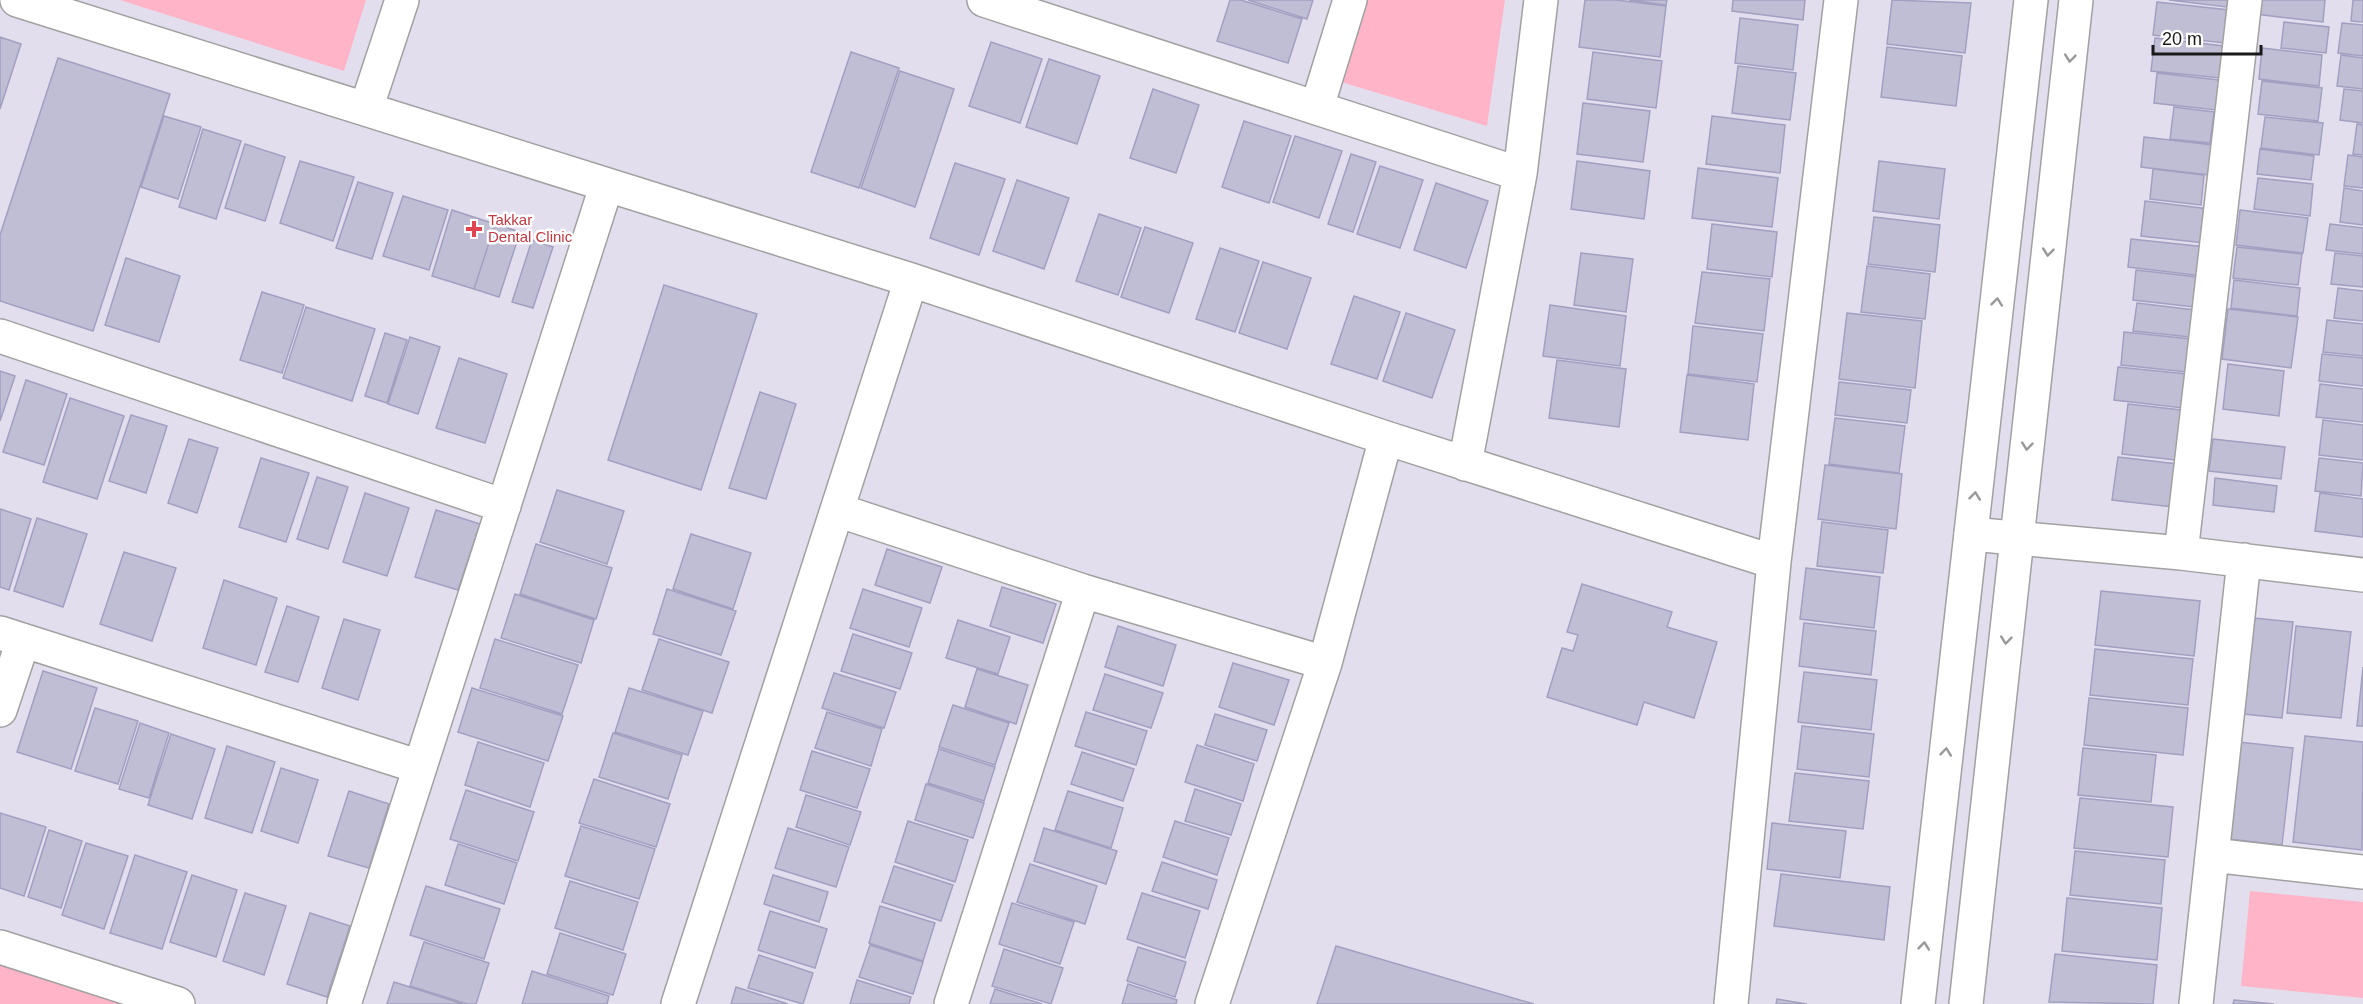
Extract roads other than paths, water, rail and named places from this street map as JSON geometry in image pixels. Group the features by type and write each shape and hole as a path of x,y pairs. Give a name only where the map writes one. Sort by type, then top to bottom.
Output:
{"street":[{"path":"17,0 911,280 1465,464 1774,562"},
{"path":"366,109 402,0"},
{"path":"984,0 1048,10 1317,107 1520,174"},
{"path":"1317,107 1350,0"},
{"path":"1465,464 1520,174 1541,0"},
{"path":"1731,1004 1774,562 1841,0"},
{"path":"1918,1004 2031,0"},
{"path":"1966,1004 2076,0"},
{"path":"2181,553 2245,0"},
{"path":"344,1004 606,186"},
{"path":"678,1004 911,280"},
{"path":"0,336 504,506"},
{"path":"1212,1004 1324,663 1386,438"},
{"path":"837,510 1083,591 1324,663"},
{"path":"1971,534 2181,553 2363,575"},
{"path":"2196,1004 2244,560"},
{"path":"951,1004 1083,591"},
{"path":"0,710 11,637 420,767"},
{"path":"2212,855 2363,872"},
{"path":"0,947 178,1004"}],"place":[{"name":"Takkar Dental Clinic","path":"474,229"}]}
